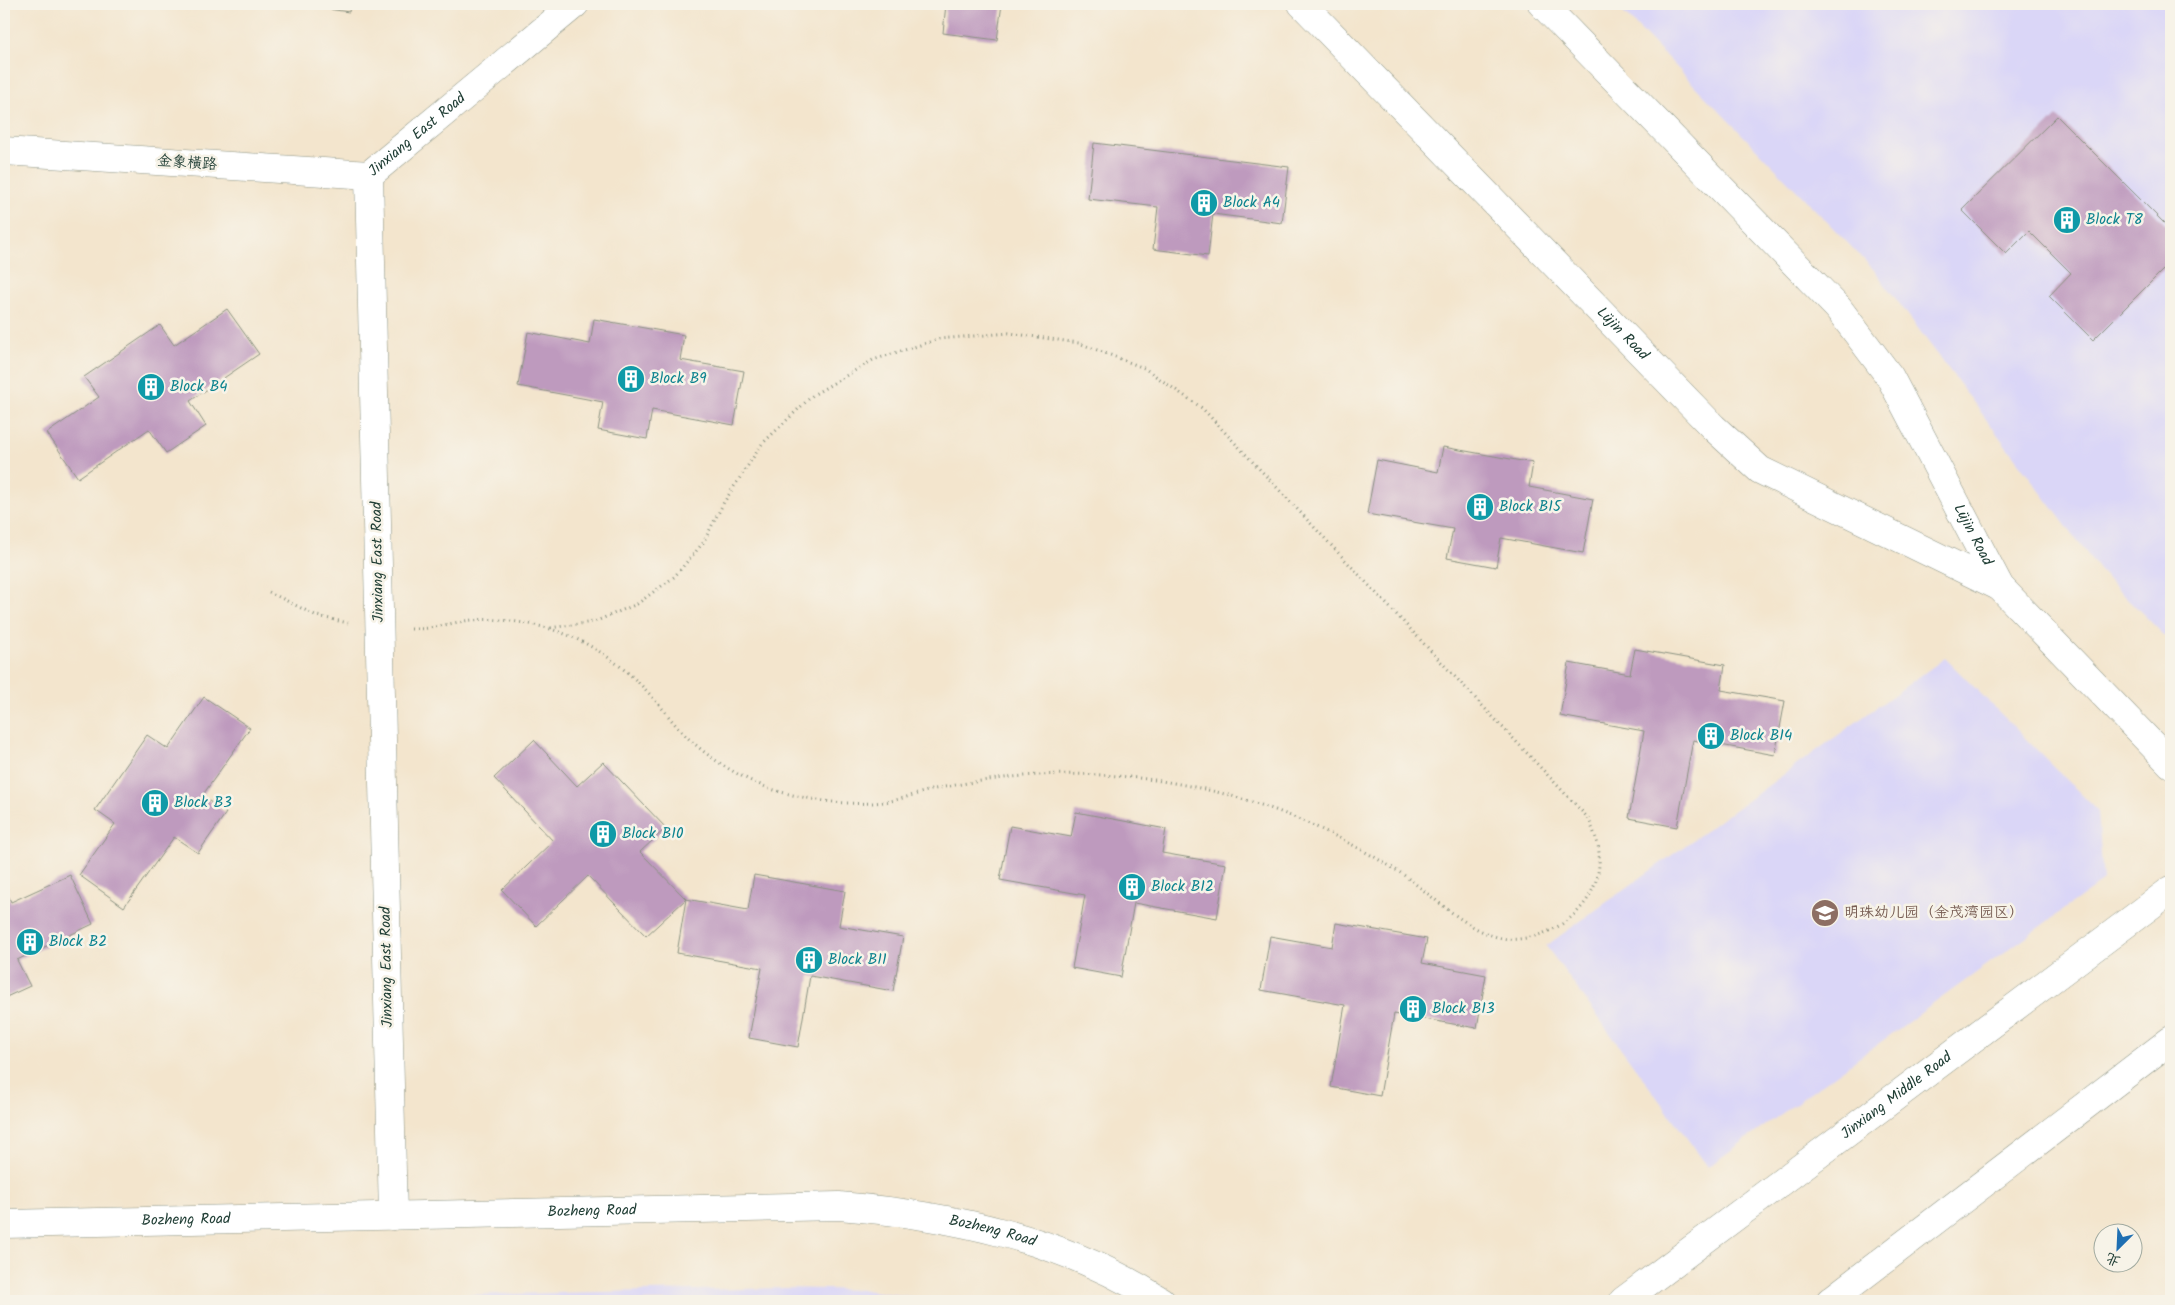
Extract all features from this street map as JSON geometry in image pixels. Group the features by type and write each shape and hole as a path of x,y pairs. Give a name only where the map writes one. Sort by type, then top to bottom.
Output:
{"street":[{"name":"Jinxiang East Road","path":"392,1216 369,174 575,4"},
{"name":"Lüjin Road","path":"1302,4 1713,427 1760,470 2000,587"},
{"name":"Lüjin Road","path":"1542,4 1838,308 1890,377 2000,587 2171,764"},
{"name":"金象横路","path":"4,151 369,174"},
{"name":"Jinxiang Middle Road","path":"1623,1301 2171,890"},
{"path":"1830,1301 2171,1040"},
{"name":"Bozheng Road","path":"4,1224 840,1206 894,1210 967,1223 1002,1232 1054,1250 1105,1272 1161,1301"}],"path":[{"path":"269,592 317,616 368,628 421,630 473,620 511,621 549,628 588,644 623,667 687,737 730,769 778,792 830,803 884,802 935,789 1014,777 1094,775 1174,783 1252,802 1327,832 1397,870 1485,934 1514,940 1542,936 1567,922 1586,902 1597,875 1598,846 1589,819 1202,408 1144,368 1079,343 1009,333 939,338 873,360 813,395 762,444 724,502 704,543 674,577 637,604 594,622 549,628"}],"shaded area":[{"path":"1615,4 2171,4 2171,642 2100,571 1875,271"},
{"name":"明珠幼儿园（金茂湾园区）","path":"1945,658 2098,811 2103,881 1708,1167 1546,946"},
{"path":"786,1288 864,1290 941,1301 173,1301"}],"building":[{"path":"294,4 350,4 349,12"},
{"path":"946,4 1002,4 997,40 943,33"},
{"name":"Block T8","path":"2057,116 2171,230 2171,262 2093,340 2049,296 2071,273 2029,231 2006,254 1962,210"},
{"name":"Block A4","path":"1094,143 1289,167 1282,223 1213,214 1208,256 1153,249 1158,207 1088,199"},
{"name":"Block B4","path":"227,309 259,354 190,401 206,426 166,453 149,429 78,478 47,433 99,397 84,377 160,325 174,345"},
{"name":"Block B9","path":"594,319 684,335 680,360 744,371 734,425 652,410 647,439 598,430 603,402 518,386 528,332 590,344"},
{"name":"Block B15","path":"1443,447 1533,463 1529,487 1593,499 1583,553 1501,538 1496,567 1447,558 1453,529 1367,514 1377,460 1438,472"},
{"name":"Block B14","path":"1635,649 1725,665 1721,690 1785,701 1775,755 1693,740 1677,827 1629,818 1644,731 1560,716 1569,663 1630,674"},
{"name":"Block B3","path":"204,697 250,728 202,796 226,813 198,853 174,837 124,907 79,875 115,824 95,810 147,735 168,749"},
{"name":"Block B10","path":"534,740 577,786 603,762 666,828 640,852 686,899 646,936 588,876 536,926 502,890 553,841 494,778"},
{"name":"Block B12","path":"1076,812 1166,829 1162,853 1226,864 1217,918 1134,903 1121,977 1072,968 1085,895 1000,880 1010,826 1071,837"},
{"name":"Block B2","path":"70,875 93,924 17,960 30,986 4,998 4,886 11,902"},
{"name":"Block B11","path":"754,875 845,891 839,926 903,937 893,991 810,976 798,1047 749,1038 762,968 677,953 686,899 748,910"},
{"name":"Block B13","path":"1336,923 1427,939 1422,963 1486,975 1477,1028 1394,1014 1380,1096 1331,1087 1345,1005 1261,990 1270,936 1332,947"}],"place":[{"name":"Block A4","path":"1204,203"},
{"name":"Block T8","path":"2067,220"},
{"name":"Block B9","path":"631,379"},
{"name":"Block B4","path":"151,387"},
{"name":"Block B15","path":"1480,507"},
{"name":"Block B14","path":"1711,736"},
{"name":"Block B3","path":"155,803"},
{"name":"Block B10","path":"603,834"},
{"name":"Block B12","path":"1132,887"},
{"name":"明珠幼儿园（金茂湾园区）","path":"1825,913"},
{"name":"Block B2","path":"30,942"},
{"name":"Block B11","path":"809,960"},
{"name":"Block B13","path":"1413,1009"}]}
